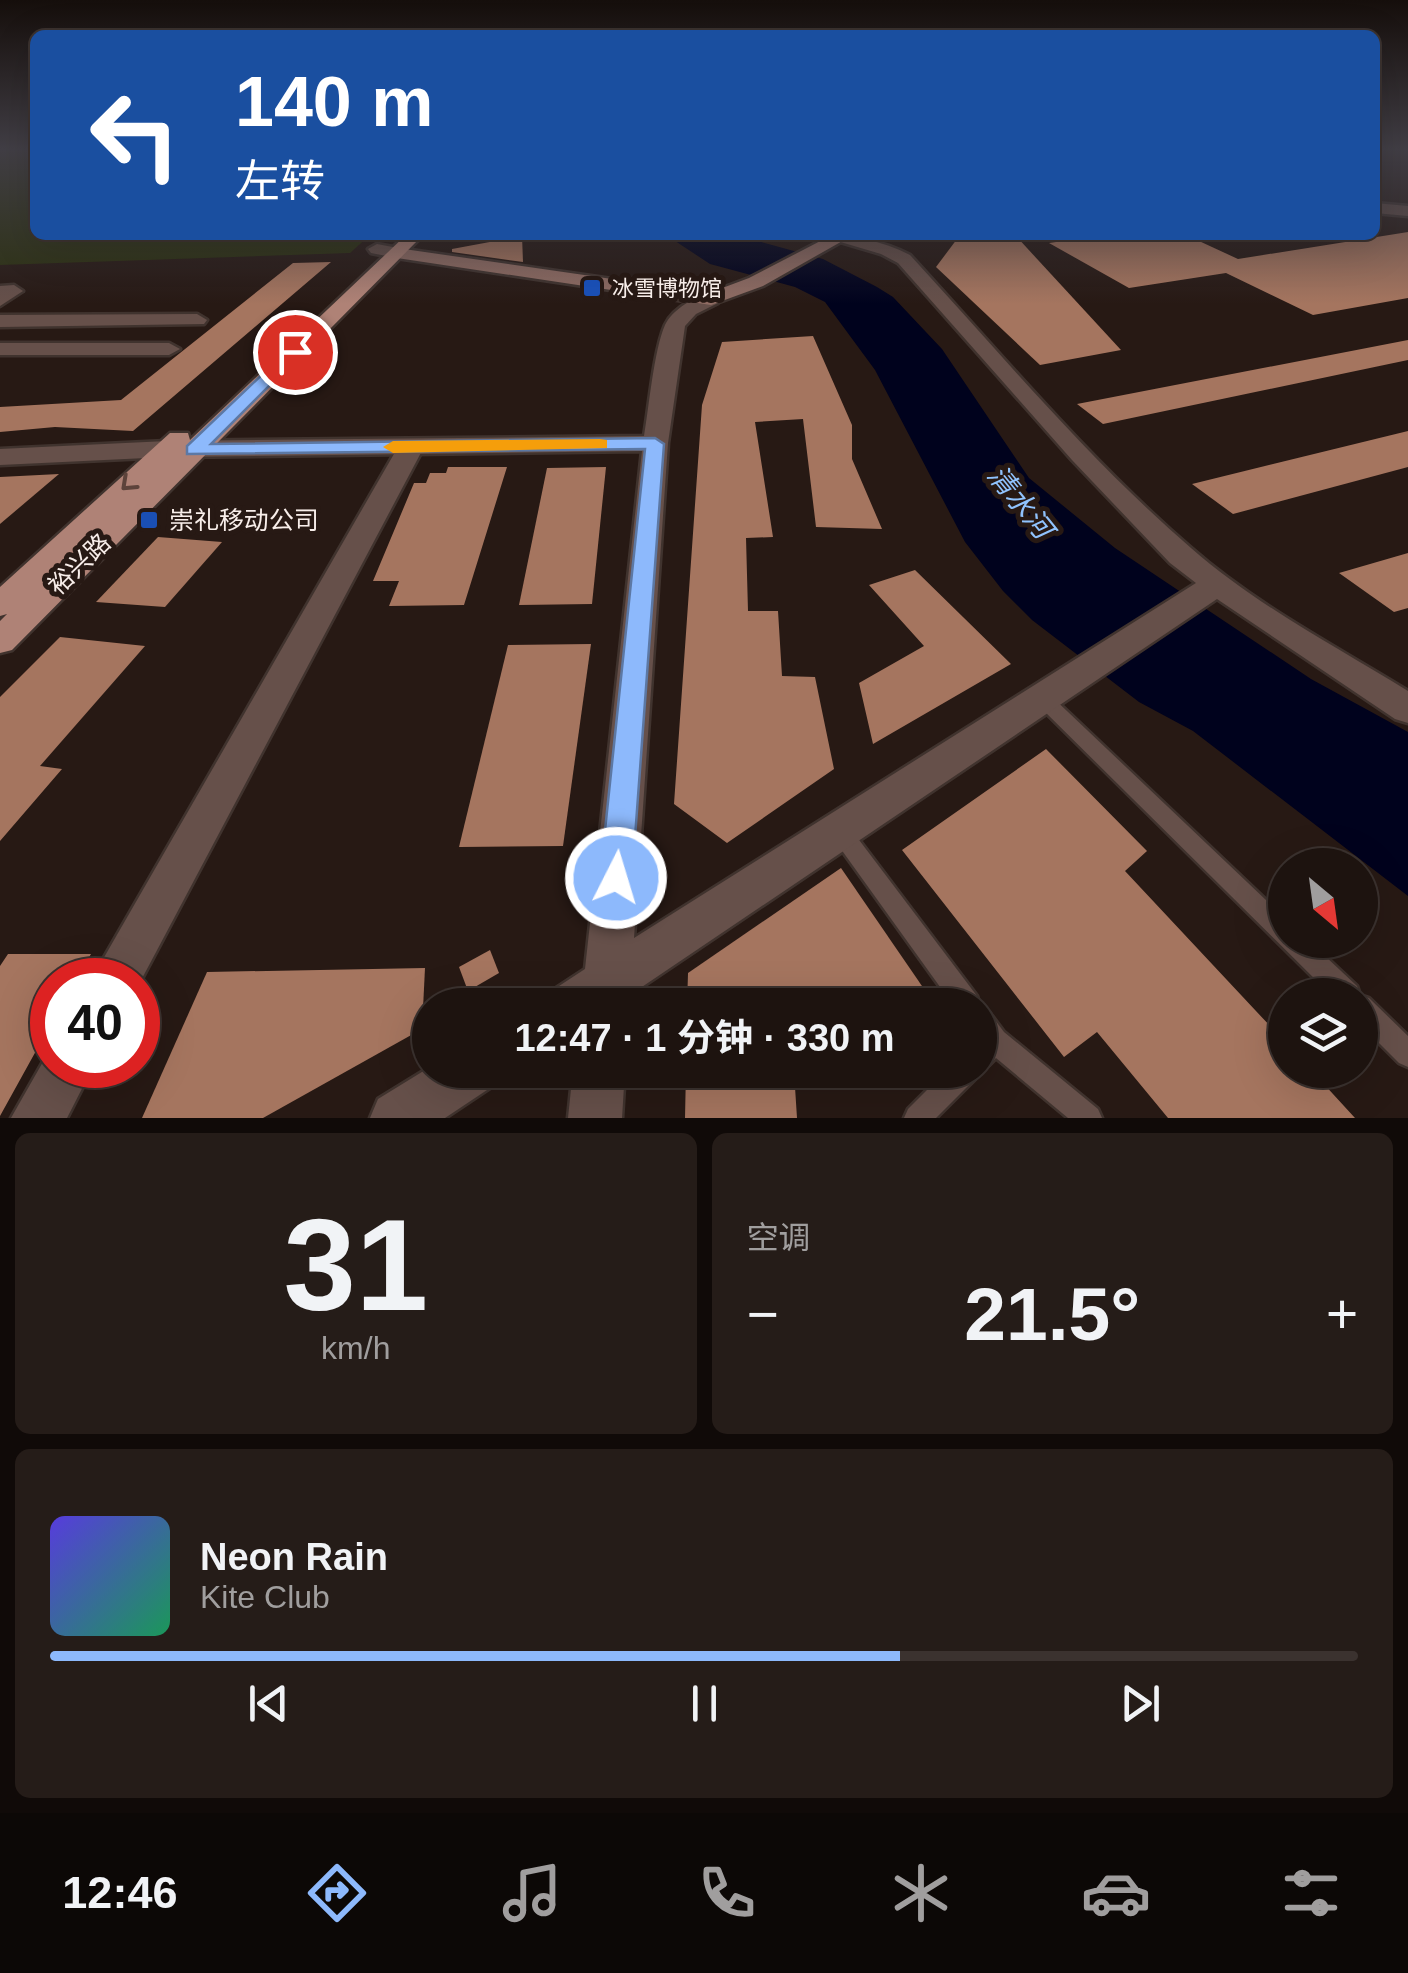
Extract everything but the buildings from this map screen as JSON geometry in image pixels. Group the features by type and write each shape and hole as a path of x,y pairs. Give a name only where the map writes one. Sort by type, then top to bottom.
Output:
{"main road":[{"path":"395,243 711,299 756,282 831,240"},
{"name":"裕兴路","path":"0,605 395,243"},
{"name":"裕兴路","path":"0,641 194,450 395,243"}],"street":[{"path":"1380,208 1408,211"},
{"path":"831,240 904,260 1081,454 1181,556 1208,590 1252,610 1408,709"},
{"path":"0,292 14,291 0,300"},
{"path":"596,988 655,444 675,326 689,310 711,299"},
{"path":"0,321 197,320"},
{"path":"0,348 169,349"},
{"path":"0,456 167,449 655,444"},
{"path":"127,958 411,447"},
{"path":"610,988 840,830 1208,590"},
{"path":"38,1118 55,1088"},
{"path":"397,1118 444,1088"},
{"path":"595,1118 598,1088"}],"lane":[{"path":"1042,698 1268,917"},
{"path":"840,830 956,988"},
{"path":"1310,958 1330,978"},
{"path":"1378,1025 1408,1054"},
{"path":"997,1048 1090,1118"},
{"path":"918,1118 948,1088"}],"green space":[{"path":"0,200 30,200 30,240 364,240 350,253 0,265"}],"water":[{"name":"清水河","path":"674,240 754,240 823,259 893,297 942,349 1029,478 1115,548 1311,679 1408,732 1408,896 1378,873 1378,848 1345,848 1193,731 1139,702 1032,620 1003,591 965,542 875,370 825,302 795,287 710,264"}],"slow traffic":[{"path":"393,447 600,444"}],"place":[{"name":"冰雪博物馆","path":"592,288"},
{"name":"崇礼移动公司","path":"149,520"}],"route":[{"path":"295,352 194,450 655,444 616,878"}]}
